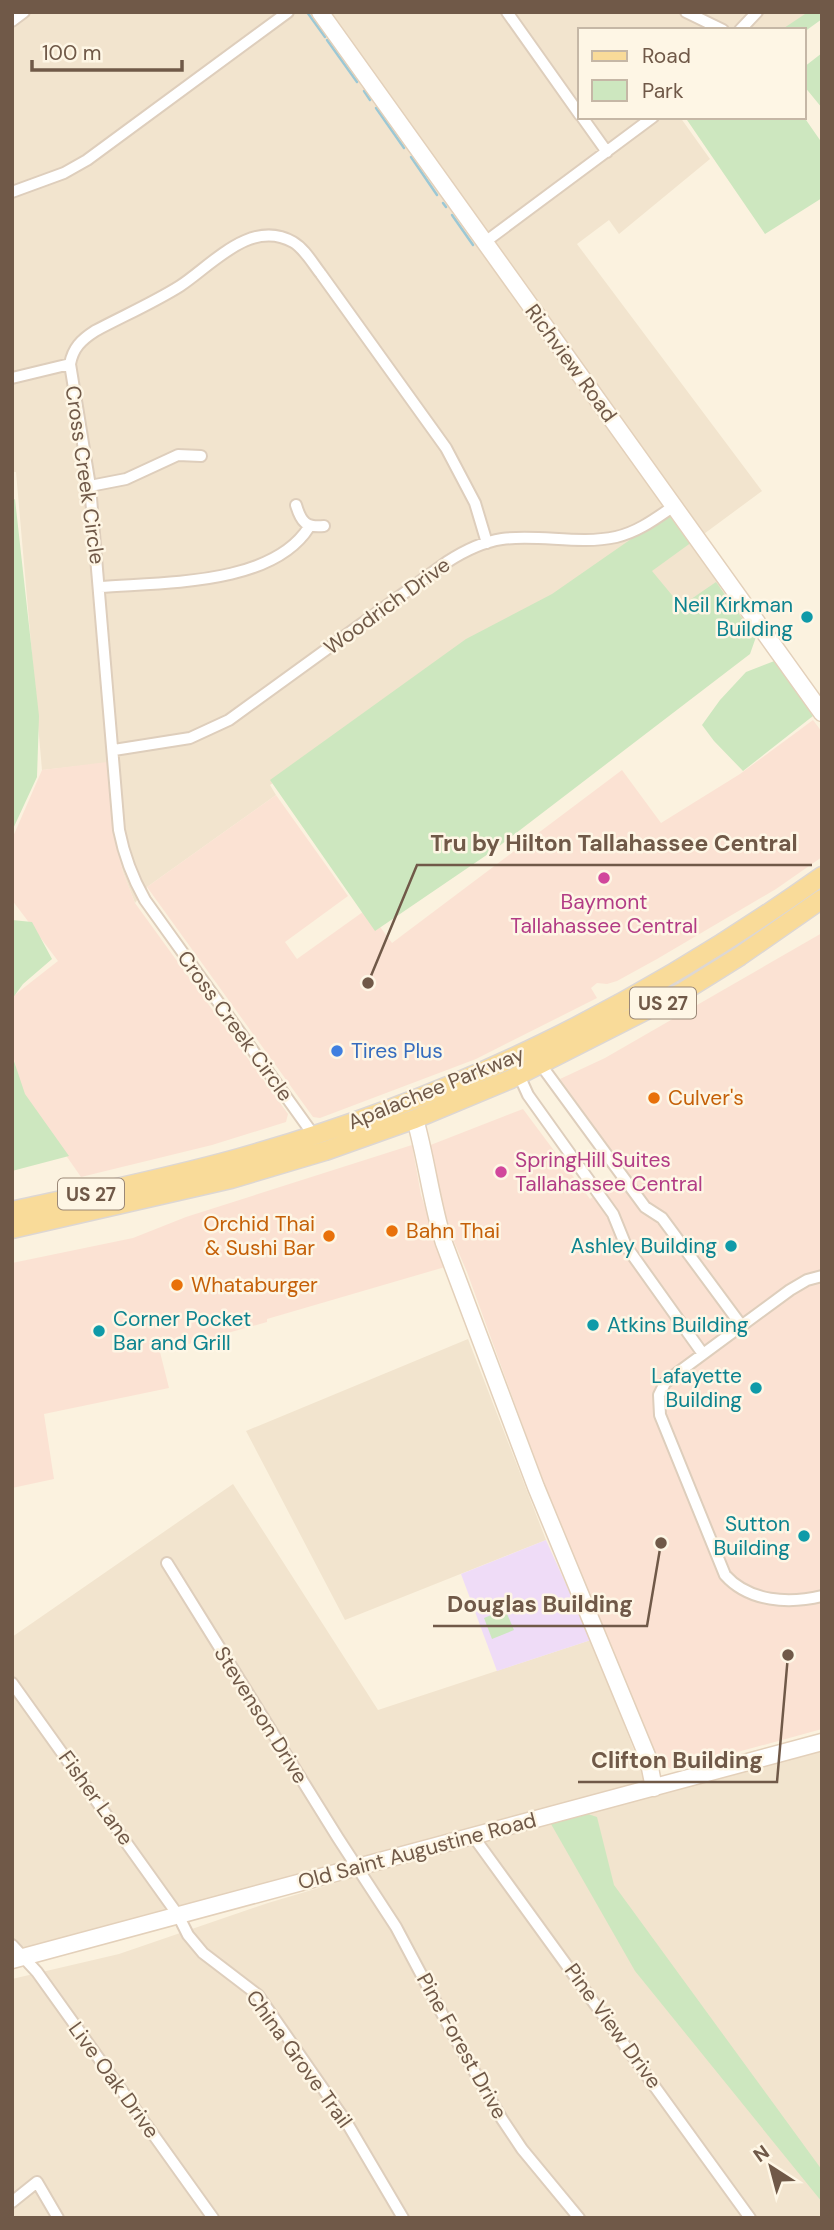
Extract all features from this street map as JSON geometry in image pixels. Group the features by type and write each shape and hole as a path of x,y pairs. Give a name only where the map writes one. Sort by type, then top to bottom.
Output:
{"main road":[{"name":"Apalachee Parkway","path":"12,1229 218,1182 325,1151 415,1119 518,1066 728,941 822,876"},
{"name":"Apalachee Parkway","path":"12,1211 201,1169 314,1135 454,1085 518,1066 541,1065 673,997 822,899"},
{"path":"708,976 728,941"}],"street":[{"path":"12,21 24,12"},
{"path":"12,192 64,173 87,160 288,12"},
{"name":"Richview Road","path":"320,12 822,713"},
{"path":"507,12 578,112"},
{"path":"687,12 719,28"},
{"path":"742,28 757,12"},
{"path":"583,119 607,152"},
{"path":"485,242 650,119"},
{"name":"Cross Creek Circle","path":"325,1151 152,910 132,878 124,855 119,830 90,486 71,369 76,347 88,335 180,286 234,246 264,235 293,242 321,274 446,448 475,503 487,543"},
{"path":"12,377 45,372 55,367 71,369"},
{"path":"90,486 126,478 178,455 201,456"},
{"path":"296,505 300,517 309,527"},
{"name":"Woodrich Drive","path":"114,750 190,738 229,720 469,548 503,539 615,538 636,531 674,506"},
{"path":"309,527 324,526"},
{"path":"100,587 220,577 244,572 290,549 309,527"},
{"path":"541,1065 645,1207 662,1218 741,1325"},
{"path":"518,1066 528,1096 613,1214 626,1246 702,1354"},
{"path":"415,1119 435,1213 445,1246 536,1487 648,1758 654,1788"},
{"path":"822,1276 800,1283 702,1354 665,1383 658,1403 666,1434 718,1562 733,1583 761,1597 792,1602 822,1596"},
{"name":"Stevenson Drive","path":"167,1563 357,1867"},
{"name":"Fisher Lane","path":"12,1683 178,1915"},
{"name":"Old Saint Augustine Road","path":"16,1954 178,1915 822,1742"},
{"name":"Pine View Drive","path":"473,1836 750,2218"},
{"name":"Pine Forest Drive","path":"357,1867 396,1927 502,2119 522,2149 579,2218"},
{"name":"China Grove Trail","path":"178,1915 188,1935 203,1953 258,1995 347,2123 403,2218"},
{"name":"Live Oak Drive","path":"16,1954 37,1972 213,2218"},
{"path":"12,2202 37,2182 58,2218"}],"shaded area":[{"path":"12,12 816,12 796,28 578,28 578,119 681,119 710,159 619,234 609,220 577,244 762,491 693,542 724,584 685,614 555,593 485,636 270,785 276,795 147,887 135,903 123,872 114,833 107,763 42,770 16,472 12,472"},
{"path":"813,720 822,732 822,857 776,889 657,959 617,981 597,983 591,988 597,998 476,1059 320,1118 313,1117 147,887 276,795 348,896 285,942 297,959 367,909 392,943 622,770 661,823 740,774"},
{"path":"107,762 114,833 123,872 135,903 288,1114 286,1122 212,1145 81,1177 22,1092 12,1051 12,997 58,961 12,900 12,839 42,770"},
{"path":"822,933 822,1729 672,1770 654,1757 544,1484 467,1272 440,1209 428,1146 523,1109 590,1199 627,1172 560,1079 605,1058"},
{"path":"412,1145 421,1195 445,1267 160,1352 169,1388 44,1414 54,1479 12,1488 12,1263 133,1238 186,1217"},
{"path":"468,1339 546,1540 345,1620 246,1431"},
{"path":"233,1484 378,1710 591,1640 646,1781 12,1953 12,1637"},
{"path":"546,1540 591,1640 497,1671 461,1574"},
{"path":"822,1751 822,2218 12,2218 12,1979 119,1954 268,1903 555,1818 613,1899 588,1811"}],"green space":[{"path":"808,12 822,12 822,19 806,31 806,28 784,28"},
{"path":"822,53 822,108 806,88 806,65"},
{"path":"686,119 805,119 822,143 822,198 765,234"},
{"path":"15,499 39,716 37,777 12,831 12,501"},
{"path":"670,512 692,542 652,571 681,606 716,582 756,637 750,654 494,850 375,931 270,780 466,639 552,594"},
{"path":"777,660 813,716 743,771 702,725 720,700 746,672"},
{"path":"12,920 32,922 52,959 23,984 12,999"},
{"path":"12,1055 25,1094 69,1156 12,1171"},
{"path":"505,1609 514,1630 492,1639 484,1618"},
{"path":"579,1811 597,1817 614,1885 822,2170 822,2202 635,1971 551,1824"}],"waterway":[{"path":"307,12 325,37"},
{"path":"327,40 357,82"},
{"path":"364,91 370,100"},
{"path":"376,108 404,148"},
{"path":"411,157 437,195"},
{"path":"443,203 446,207"},
{"path":"452,215 473,245"}],"place":[{"name":"Neil Kirkman Building","path":"807,617"},
{"name":"Baymont Tallahassee Central","path":"604,878"},
{"name":"Tru by Hilton Tallahassee Central","path":"368,983"},
{"name":"Tires Plus","path":"337,1051"},
{"name":"Culver's","path":"654,1098"},
{"name":"SpringHill Suites Tallahassee Central","path":"501,1172"},
{"name":"Bahn Thai","path":"392,1231"},
{"name":"Orchid Thai & Sushi Bar","path":"329,1236"},
{"name":"Ashley Building","path":"731,1246"},
{"name":"Whataburger","path":"177,1285"},
{"name":"Atkins Building","path":"593,1325"},
{"name":"Corner Pocket Bar and Grill","path":"99,1331"},
{"name":"Lafayette Building","path":"756,1388"},
{"name":"Sutton Building","path":"804,1536"},
{"name":"Douglas Building","path":"661,1543"},
{"name":"Clifton Building","path":"788,1655"}]}
